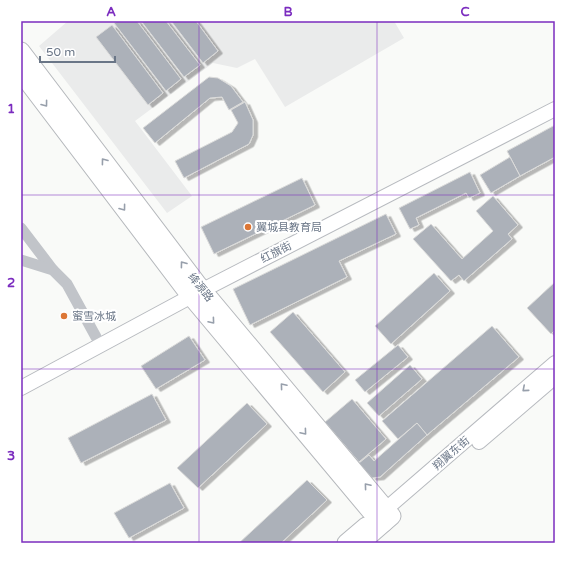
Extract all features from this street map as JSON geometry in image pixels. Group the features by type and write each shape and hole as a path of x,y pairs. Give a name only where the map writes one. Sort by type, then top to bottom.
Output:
{"highway":[{"name":"绛源路","path":"21,51 194,290"},
{"name":"绛源路","path":"21,73 194,290 384,516"},
{"name":"翔翼东街","path":"346,543 384,516"},
{"name":"翔翼东街","path":"361,543 384,516"}],"main road":[{"name":"红旗街","path":"21,388 194,290 555,101"},
{"name":"红旗街","path":"21,377 96,337 194,290 555,109"},
{"name":"翔翼东街","path":"384,516 555,363"},
{"name":"翔翼东街","path":"384,516 555,377"}],"street":[{"path":"21,228 53,270 67,284 96,337"},
{"path":"21,260 53,270"}],"shaded area":[{"path":"68,21 394,21 404,38 285,107 255,59 237,68 213,63 135,121 192,196 167,213 39,46"}],"building":[{"path":"118,21 137,21 181,79 166,91 114,23"},
{"path":"141,21 166,21 200,65 184,77"},
{"path":"171,21 196,21 218,51 203,63"},
{"path":"112,25 163,93 148,105 96,37"},
{"path":"209,77 218,78 231,86 243,102 229,110 222,97 210,98 155,143 143,128"},
{"path":"245,102 253,120 253,135 249,144 184,178 175,161 232,132 238,123 231,110"},
{"path":"555,125 555,157 520,176 507,151"},
{"path":"510,157 520,176 491,193 480,175"},
{"path":"470,172 480,193 469,198 466,193 416,218 419,225 410,229 399,208"},
{"path":"302,178 315,205 214,254 201,227"},
{"path":"493,196 518,225 508,234 512,239 464,281 459,275 451,281 413,239 431,224 462,259 493,231 476,211"},
{"path":"386,214 396,234 339,261 347,277 250,325 233,289"},
{"path":"434,273 450,291 391,344 375,326"},
{"path":"555,282 555,330 551,334 527,308"},
{"path":"293,312 345,372 323,392 270,332"},
{"path":"492,326 519,357 427,435 417,423 398,439 382,421"},
{"path":"189,336 205,360 156,389 141,366"},
{"path":"398,345 408,357 365,392 355,380"},
{"path":"410,365 422,379 379,416 367,403"},
{"path":"152,394 166,420 81,463 68,438"},
{"path":"352,399 386,439 359,462 325,422"},
{"path":"247,403 267,424 198,488 177,468"},
{"path":"417,423 427,435 380,477 372,478 359,463 369,455 374,461"},
{"path":"307,480 327,500 281,543 239,543"},
{"path":"170,483 184,508 129,538 114,513"}],"place":[{"name":"翼城县教育局","path":"248,227"},
{"name":"蜜雪冰城","path":"64,316"}]}
